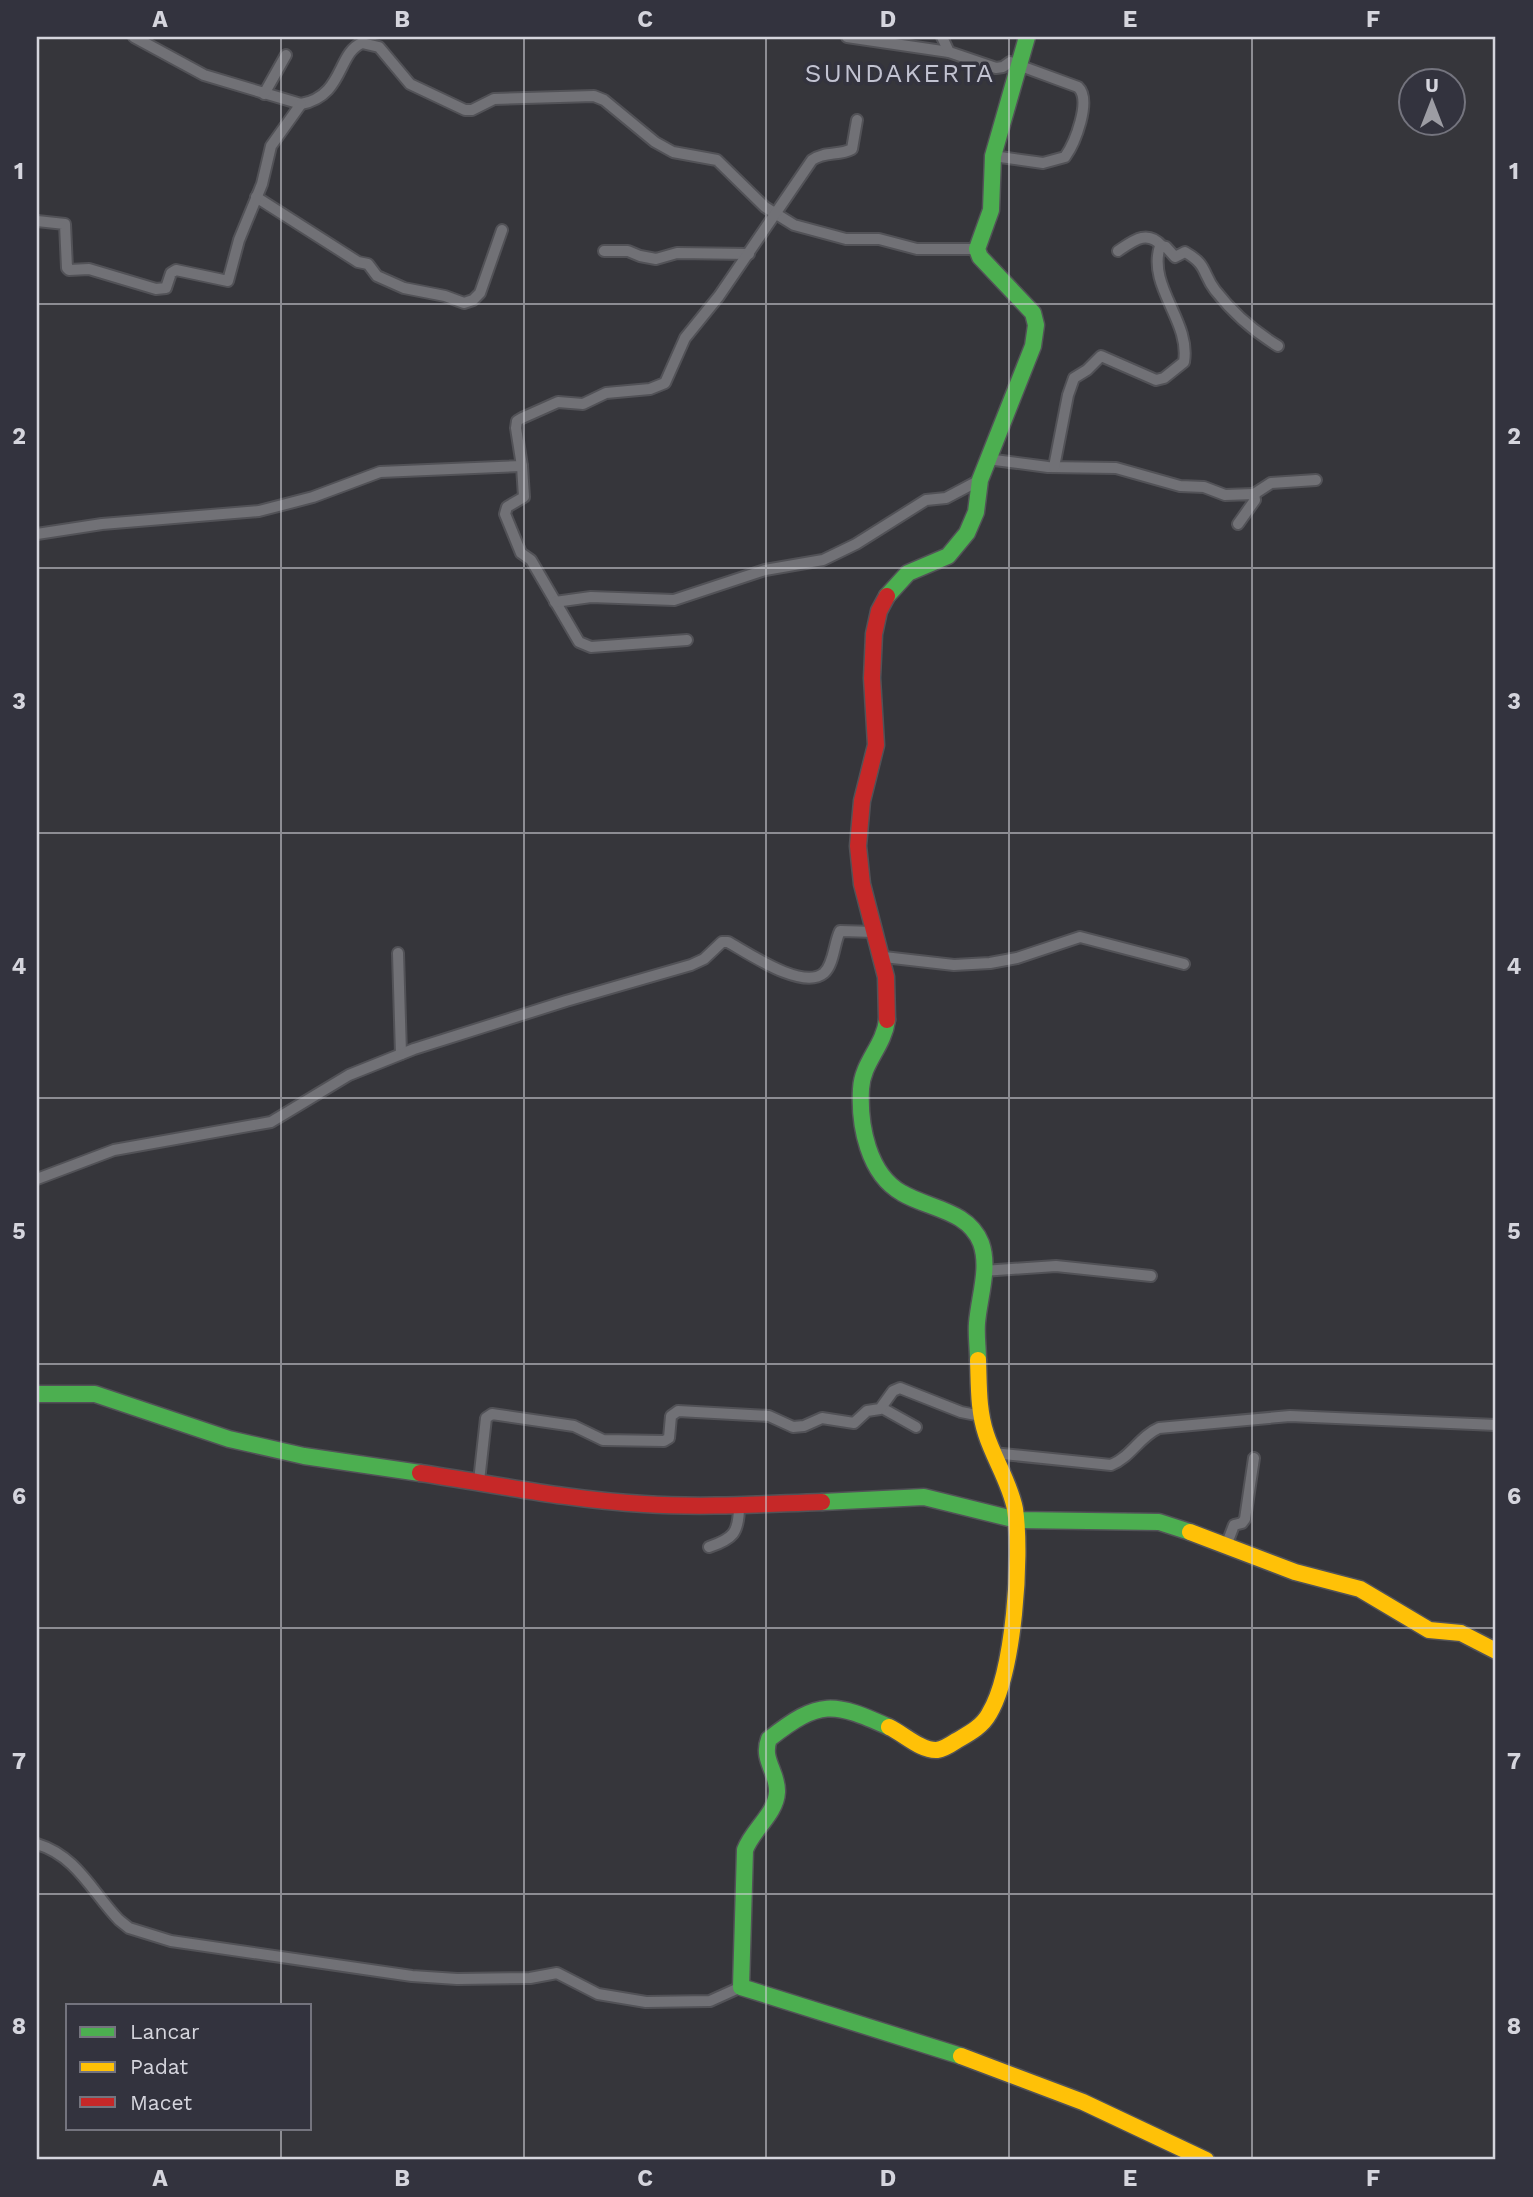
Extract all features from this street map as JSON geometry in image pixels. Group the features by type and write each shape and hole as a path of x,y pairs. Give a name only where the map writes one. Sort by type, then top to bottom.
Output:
{"street":[{"path":"134,37 204,75 301,104 329,90 357,40 379,47 410,84 467,110 494,99 585,95 599,97 655,142 673,152 717,160 776,215 794,225 846,239 880,239 917,249 977,249"},
{"path":"847,37 949,52 996,68 1010,62 1083,91 1084,101 1075,139 1065,157 1043,163 993,156"},
{"path":"942,37 949,52"},
{"path":"741,1987 745,1850 750,1835 772,1806 776,1796 775,1781 765,1754 768,1742 782,1730 813,1713 835,1707 900,1733 931,1750 944,1749 977,1728 988,1716 1007,1661 1014,1593 1017,1520 1012,1498 981,1416 977,1331 983,1248 974,1231 956,1215 896,1192 878,1169 867,1142 861,1100 862,1084 866,1066 880,1045 884,1033 887,986 884,957 861,882 858,859 863,799 877,739 873,693 876,620 890,591 904,576 917,568 947,558 972,526 977,513 980,480 1030,358 1036,325 1030,308 983,260 977,249 992,207 993,156 1027,37"},
{"path":"264,94 286,55"},
{"path":"37,221 65,225 69,270 90,269 141,286 163,289 172,272 176,270 229,281 239,240 256,197 271,146 301,104"},
{"path":"687,640 586,646 577,639 531,560 521,553 505,515 507,507 523,498 522,466 516,428 519,420 558,402 583,404 606,393 649,389 659,387 667,381 685,338 749,254 812,160 824,154 852,149 857,120"},
{"path":"256,197 358,262 368,264 377,276 404,288 445,296 464,303 473,300 480,293 502,230"},
{"path":"1118,251 1144,237 1153,238 1174,256 1186,253 1201,263 1216,290 1254,330 1278,346"},
{"path":"1054,467 1071,381 1098,358 1105,357 1158,380 1181,367 1184,362 1185,345 1157,270 1159,249 1162,246"},
{"path":"604,251 628,251 656,259 677,253 749,254"},
{"path":"988,459 1054,467 1116,468 1180,486 1204,487 1224,494 1254,494 1271,483 1315,480"},
{"path":"37,534 102,524 259,511 313,497 380,472 522,466"},
{"path":"555,602 590,597 674,600 765,570 823,560 856,544 926,500 946,498 980,480"},
{"path":"1238,524 1255,500 1254,494"},
{"path":"37,1179 114,1150 273,1121 349,1074 401,1054 566,1001 691,965 704,959 722,942 728,942 787,973 813,976 828,969 839,932 876,932"},
{"path":"884,957 973,965 1017,958 1080,937 1184,964"},
{"path":"398,954 401,1054"},
{"path":"983,1271 1056,1266 1151,1276"},
{"path":"882,1408 893,1391 900,1388 961,1412 981,1416"},
{"path":"37,1394 95,1394 197,1429 251,1444 333,1461 643,1504 739,1506 924,1497 1017,1520 1153,1521 1303,1575 1360,1588 1421,1626 1461,1633 1496,1651"},
{"path":"479,1481 486,1418 490,1415 574,1426 605,1440 664,1441 669,1438 671,1416 680,1411 769,1416 795,1427 822,1418 855,1423 867,1411 882,1408 916,1427"},
{"path":"993,1453 1111,1465 1159,1428 1290,1416 1496,1425"},
{"path":"1226,1546 1234,1525 1245,1519 1254,1458"},
{"path":"709,1547 727,1541 733,1534 739,1506"},
{"path":"37,1844 69,1860 119,1920 130,1928 171,1941 422,1977 530,1978 558,1973 598,1994 646,2002 710,2001 741,1987 927,2044 1040,2084 1148,2131 1206,2160"}],"traffic: fast":[{"path":"887,596 908,573 948,556 967,533 976,512 980,480 1033,346 1036,325 1033,313 980,257 977,249 991,210 993,156 1027,37"},
{"path":"887,1020 882,1038 862,1080 864,1133 874,1161 890,1185 957,1217 975,1232 981,1243 984,1272 977,1323 978,1360"},
{"path":"37,1394 95,1394 229,1439 304,1456 420,1473"},
{"path":"822,1502 924,1497 1017,1520 1159,1522 1190,1532"},
{"path":"889,1727 854,1713 827,1709 801,1717 769,1739 768,1760 777,1792 773,1808 745,1850 741,1987 961,2056"}],"traffic: slow":[{"path":"889,1727 925,1748 945,1748 983,1723 998,1695 1005,1671 1014,1614 1017,1530 1013,1499 983,1425 978,1360"},
{"path":"1190,1532 1295,1572 1360,1589 1429,1630 1461,1633 1496,1651"},
{"path":"961,2056 1083,2102 1206,2160"}],"traffic: jam":[{"path":"887,596 879,611 874,634 872,678 876,745 862,801 858,846 862,884 886,977 887,1020"},
{"path":"420,1473 616,1502 711,1506 822,1502"}],"district":[{"name":"SUNDAKERTA","path":"900,73"}]}
